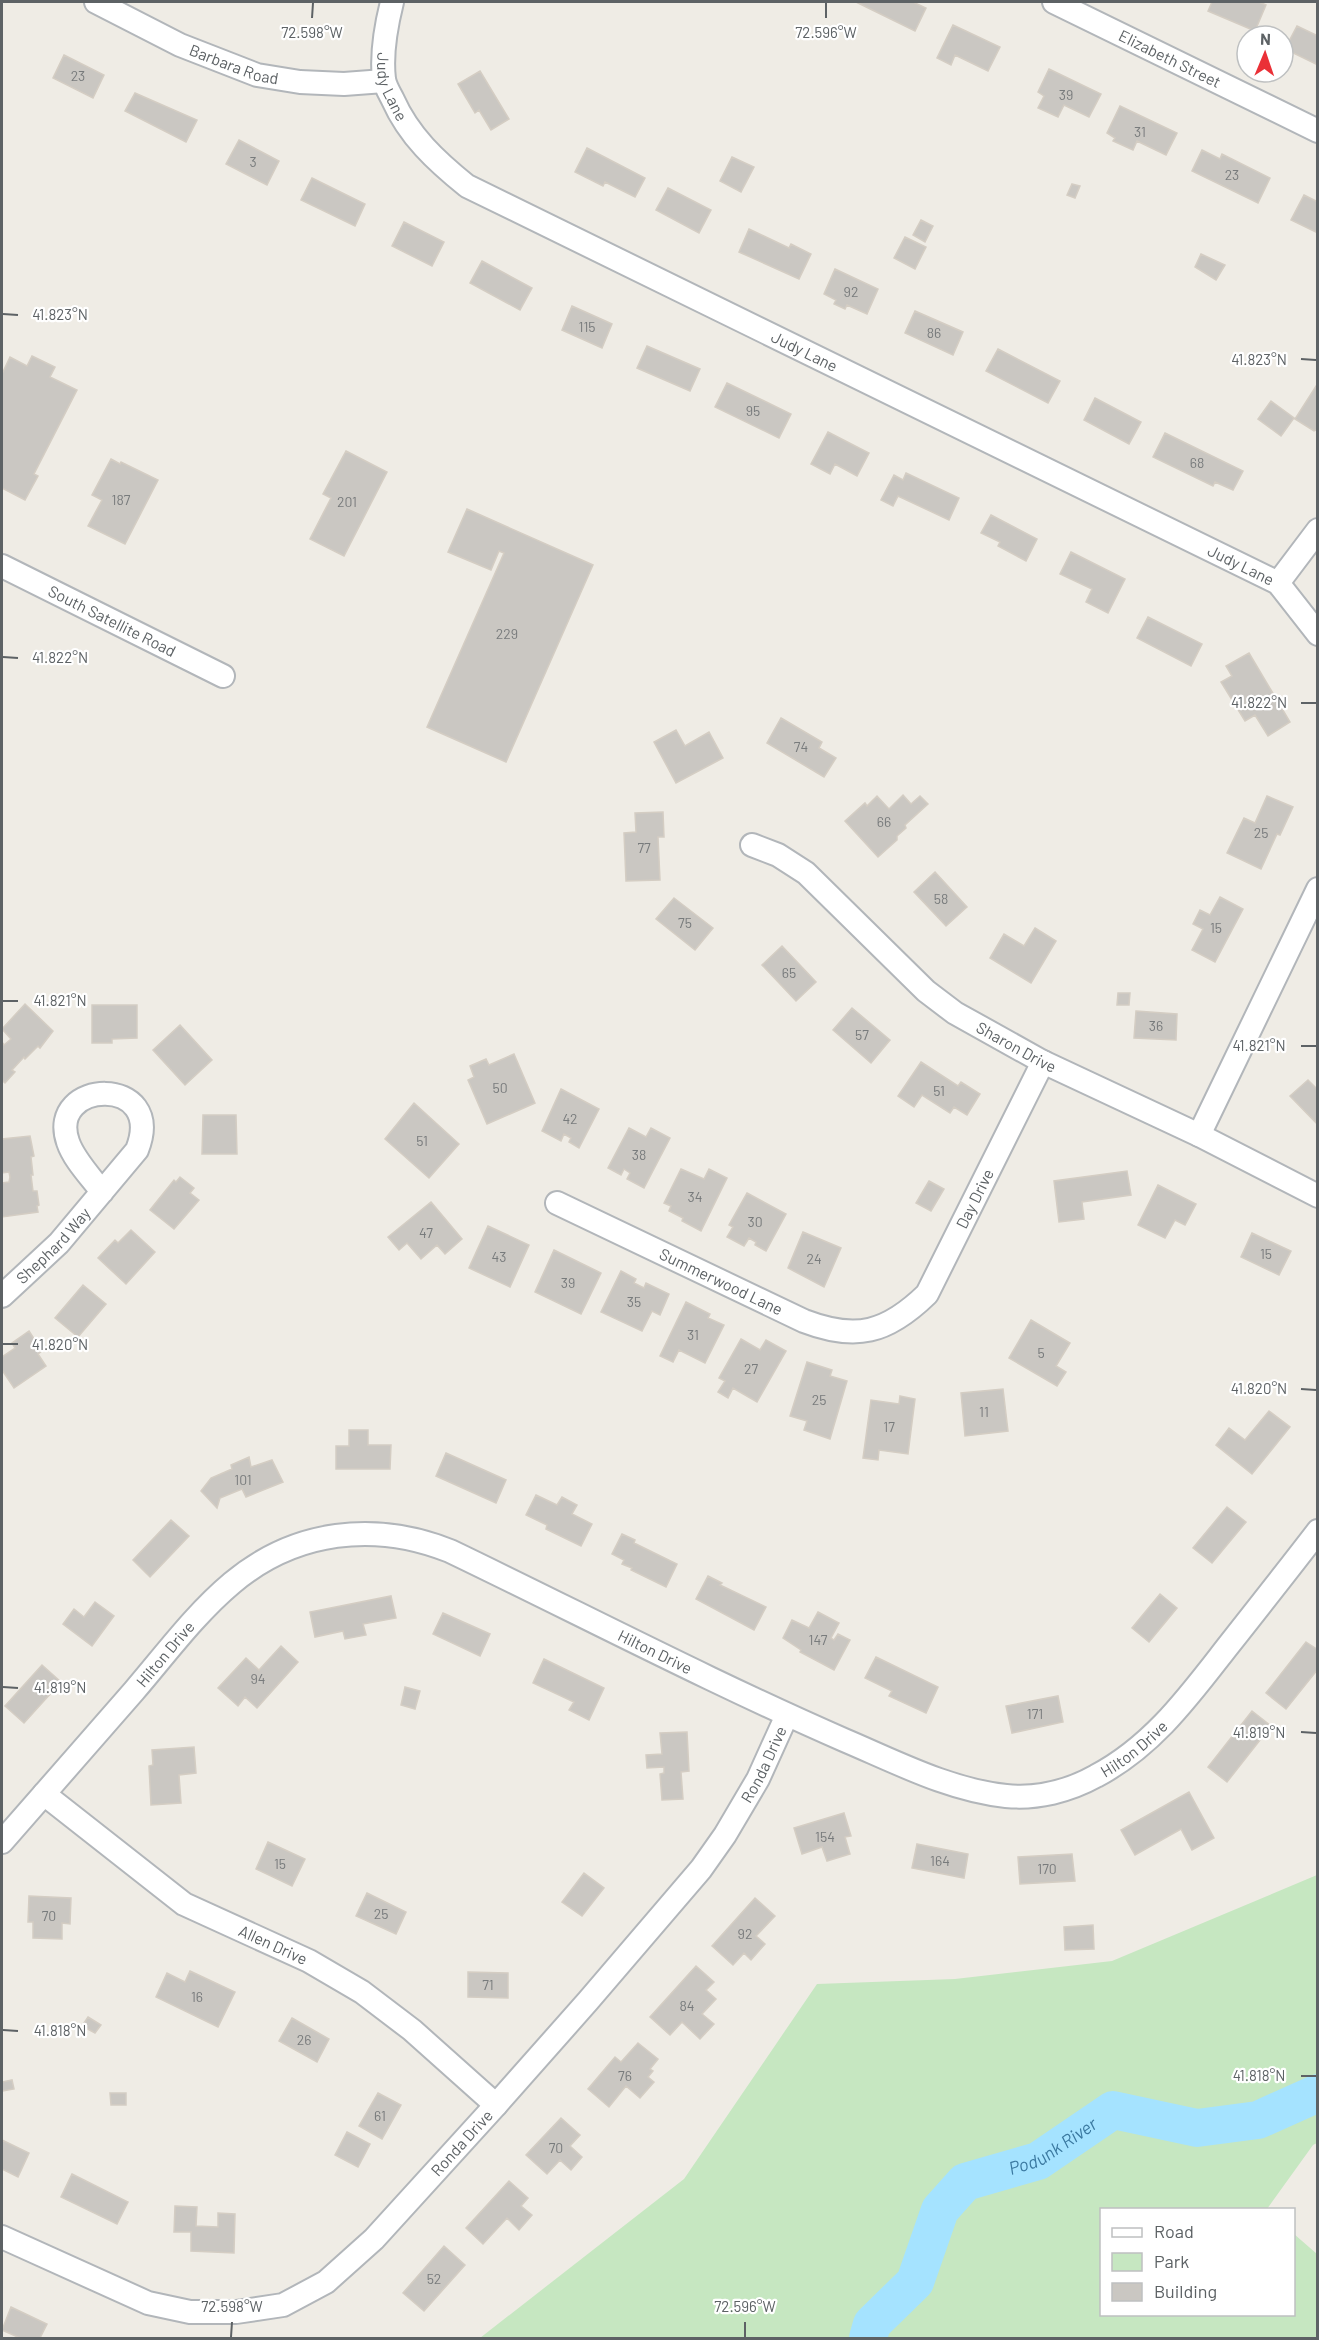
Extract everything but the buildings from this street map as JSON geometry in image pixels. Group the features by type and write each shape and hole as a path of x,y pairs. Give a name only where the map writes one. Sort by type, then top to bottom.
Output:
{"street":[{"name":"Barbara Road","path":"96,2 180,45 257,75 300,82 384,81"},
{"name":"Judy Lane","path":"392,2 385,32 384,81 398,112 420,144 467,186 1278,583 1317,634"},
{"name":"Elizabeth Street","path":"1054,2 1317,131"},
{"path":"1278,583 1317,530"},
{"name":"South Satellite Road","path":"2,566 223,676"},
{"name":"Sharon Drive","path":"752,845 778,855 806,873 926,991 955,1013 1043,1062 1199,1135 1317,1196"},
{"path":"1199,1135 1317,889"},
{"name":"Day Drive","path":"890,1323 908,1313 927,1294 1043,1062"},
{"name":"Shephard Way","path":"2,1296 59,1243 102,1192"},
{"name":"Summerwood Lane","path":"557,1203 804,1321 828,1330 850,1333 890,1323"},
{"name":"Hilton Drive","path":"2,1842 195,1620 232,1583 262,1562 294,1546 332,1536 367,1532 395,1535 433,1544 787,1715 919,1772 966,1788 1007,1796 1041,1795 1070,1788 1095,1777 1125,1759 1150,1739 1180,1707 1317,1531"},
{"name":"Ronda Drive","path":"2,2236 148,2303 190,2312 236,2312 283,2305 326,2282 374,2239 588,2001 700,1869 725,1835 758,1779 787,1715"},
{"name":"Allen Drive","path":"44,1794 184,1904 309,1961 362,1992 412,2030 496,2104"}],"green space":[{"path":"1317,1875 1317,2143 1313,2145 1268,2208 1100,2208 1100,2316 1295,2316 1295,2235 1317,2254 1317,2338 480,2338 684,2179 817,1984 955,1979 1112,1961"}],"waterway":[{"name":"Podunk River","path":"868,2338 872,2324 915,2282 940,2210 965,2182 1038,2161 1113,2110 1197,2128 1258,2120 1318,2093"}]}
